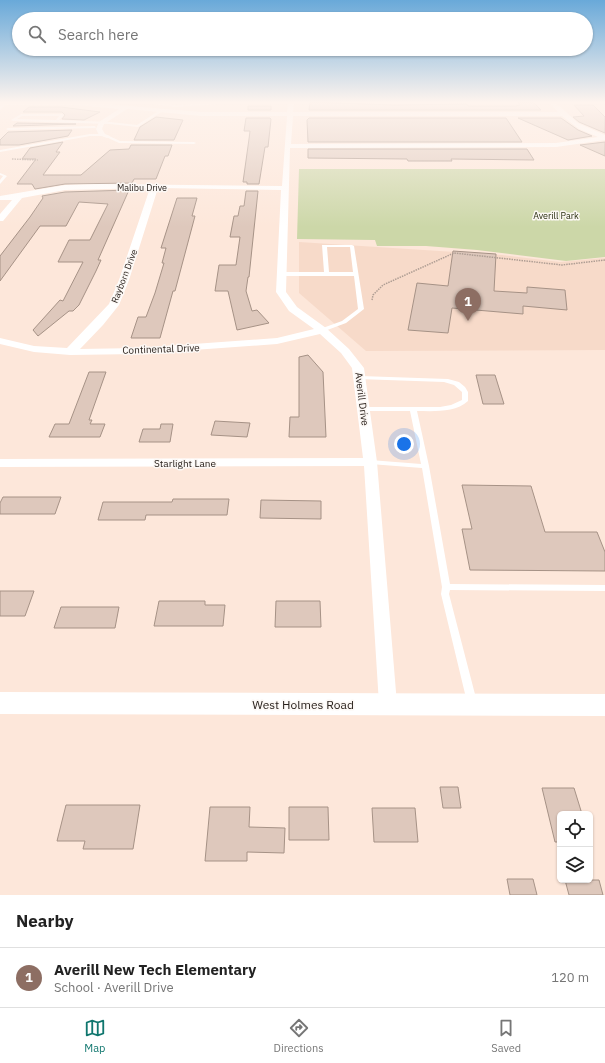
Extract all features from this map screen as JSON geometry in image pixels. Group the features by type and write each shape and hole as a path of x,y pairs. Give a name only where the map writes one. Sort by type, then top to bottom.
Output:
{"street":[{"path":"287,146 564,144"},
{"name":"Averill Drive","path":"287,146 286,188 280,274 281,292 293,308 322,330 345,351 358,368 370,462 388,704"},
{"name":"Malibu Drive","path":"0,198 18,198 35,193 75,187 286,188"},
{"name":"Rayborn Drive","path":"70,352 99,323 114,305 124,280 154,187"},
{"path":"0,219 18,198"},
{"name":"Continental Drive","path":"0,341 34,349 70,352 138,351 277,341 322,330"},
{"name":"Starlight Lane","path":"0,463 370,462"},
{"name":"West Holmes Road","path":"0,703 388,704 604,708"}],"lane":[{"path":"0,151 41,144"},
{"path":"0,174 5,176 0,182"},
{"path":"322,330 344,322 361,309 352,246 324,246 327,274"},
{"path":"280,274 356,274"},
{"path":"360,378 444,380 455,382 462,386 466,397 464,401 458,405 444,409 363,409"},
{"path":"414,410 446,587 445,594 473,705"},
{"path":"370,462 425,466"},
{"path":"446,587 605,588"}],"path":[{"path":"372,301 373,294 383,285 454,253 562,265 605,260"}],"shaded area":[{"path":"299,242 502,255 560,262 605,258 605,350 366,351 299,293"}],"green space":[{"name":"Averill Park","path":"299,169 605,169 605,257 566,261 477,250 426,246 377,246 375,240 297,239"}],"building":[{"path":"0,144 26,144 19,145 0,145"},
{"path":"62,144 56,152 60,152 43,175 81,175 110,150 129,149 131,145 172,145 168,156 165,156 156,179 134,179 132,183 65,184 35,189 32,184 17,184 36,159 22,159 30,148"},
{"path":"248,144 268,144 268,147 265,147 259,184 247,184 247,182 243,182"},
{"path":"605,144 605,156 580,145"},
{"path":"308,149 527,149 534,160 451,159 452,161 408,161 407,159 308,158"},
{"path":"129,190 98,260 101,260 79,305 73,311 69,311 38,336 33,330 60,300 63,301 83,262 58,262 69,240 90,240 108,204 79,202 66,226 40,226 0,281 0,256 30,217 43,198 42,196 65,192"},
{"path":"246,191 258,191 249,277 246,291 252,311 257,310 269,323 237,330 228,291 215,291 219,265 236,265 240,237 230,237 234,216 238,216 240,206 244,206"},
{"path":"177,198 197,198 192,216 195,216 175,291 173,291 160,338 131,338 138,317 146,317 155,293 164,263 162,263 166,248 161,248"},
{"path":"453,251 496,254 494,291 527,293 527,287 565,290 567,310 523,306 523,314 452,308 448,333 408,330 417,283 448,286"},
{"path":"308,355 323,372 326,437 289,437 290,417 299,417 299,357"},
{"path":"89,372 106,372 89,420 92,420 90,424 105,424 100,437 49,437 55,424 69,424"},
{"path":"476,375 495,375 504,404 483,404"},
{"path":"215,421 250,423 247,437 211,435"},
{"path":"161,424 173,424 170,442 139,442 143,429 160,429"},
{"path":"462,485 531,486 545,532 597,532 605,552 605,571 470,570 462,529 472,529"},
{"path":"3,497 61,497 55,514 0,514 0,503"},
{"path":"173,499 229,499 227,515 146,515 145,520 98,520 103,502 172,502"},
{"path":"261,500 321,501 321,519 260,518"},
{"path":"0,591 34,591 25,616 0,616"},
{"path":"159,601 205,601 205,605 225,605 223,626 154,626"},
{"path":"276,601 320,601 321,627 275,627"},
{"path":"61,607 119,607 115,628 54,628"},
{"path":"440,787 458,787 461,808 443,808"},
{"path":"542,788 574,788 581,811 557,811 557,842 555,842"},
{"path":"66,805 140,805 133,849 83,849 85,841 57,841"},
{"path":"210,807 250,807 249,827 285,828 284,853 247,852 247,861 205,861"},
{"path":"289,807 328,807 329,840 289,840"},
{"path":"372,808 415,808 418,842 374,842"},
{"path":"507,879 533,879 537,895 510,895"},
{"path":"593,880 599,880 603,895 569,895 566,883 593,883"}],"place":[{"name":"Averill New Tech Elementary","path":"468,321"}]}
